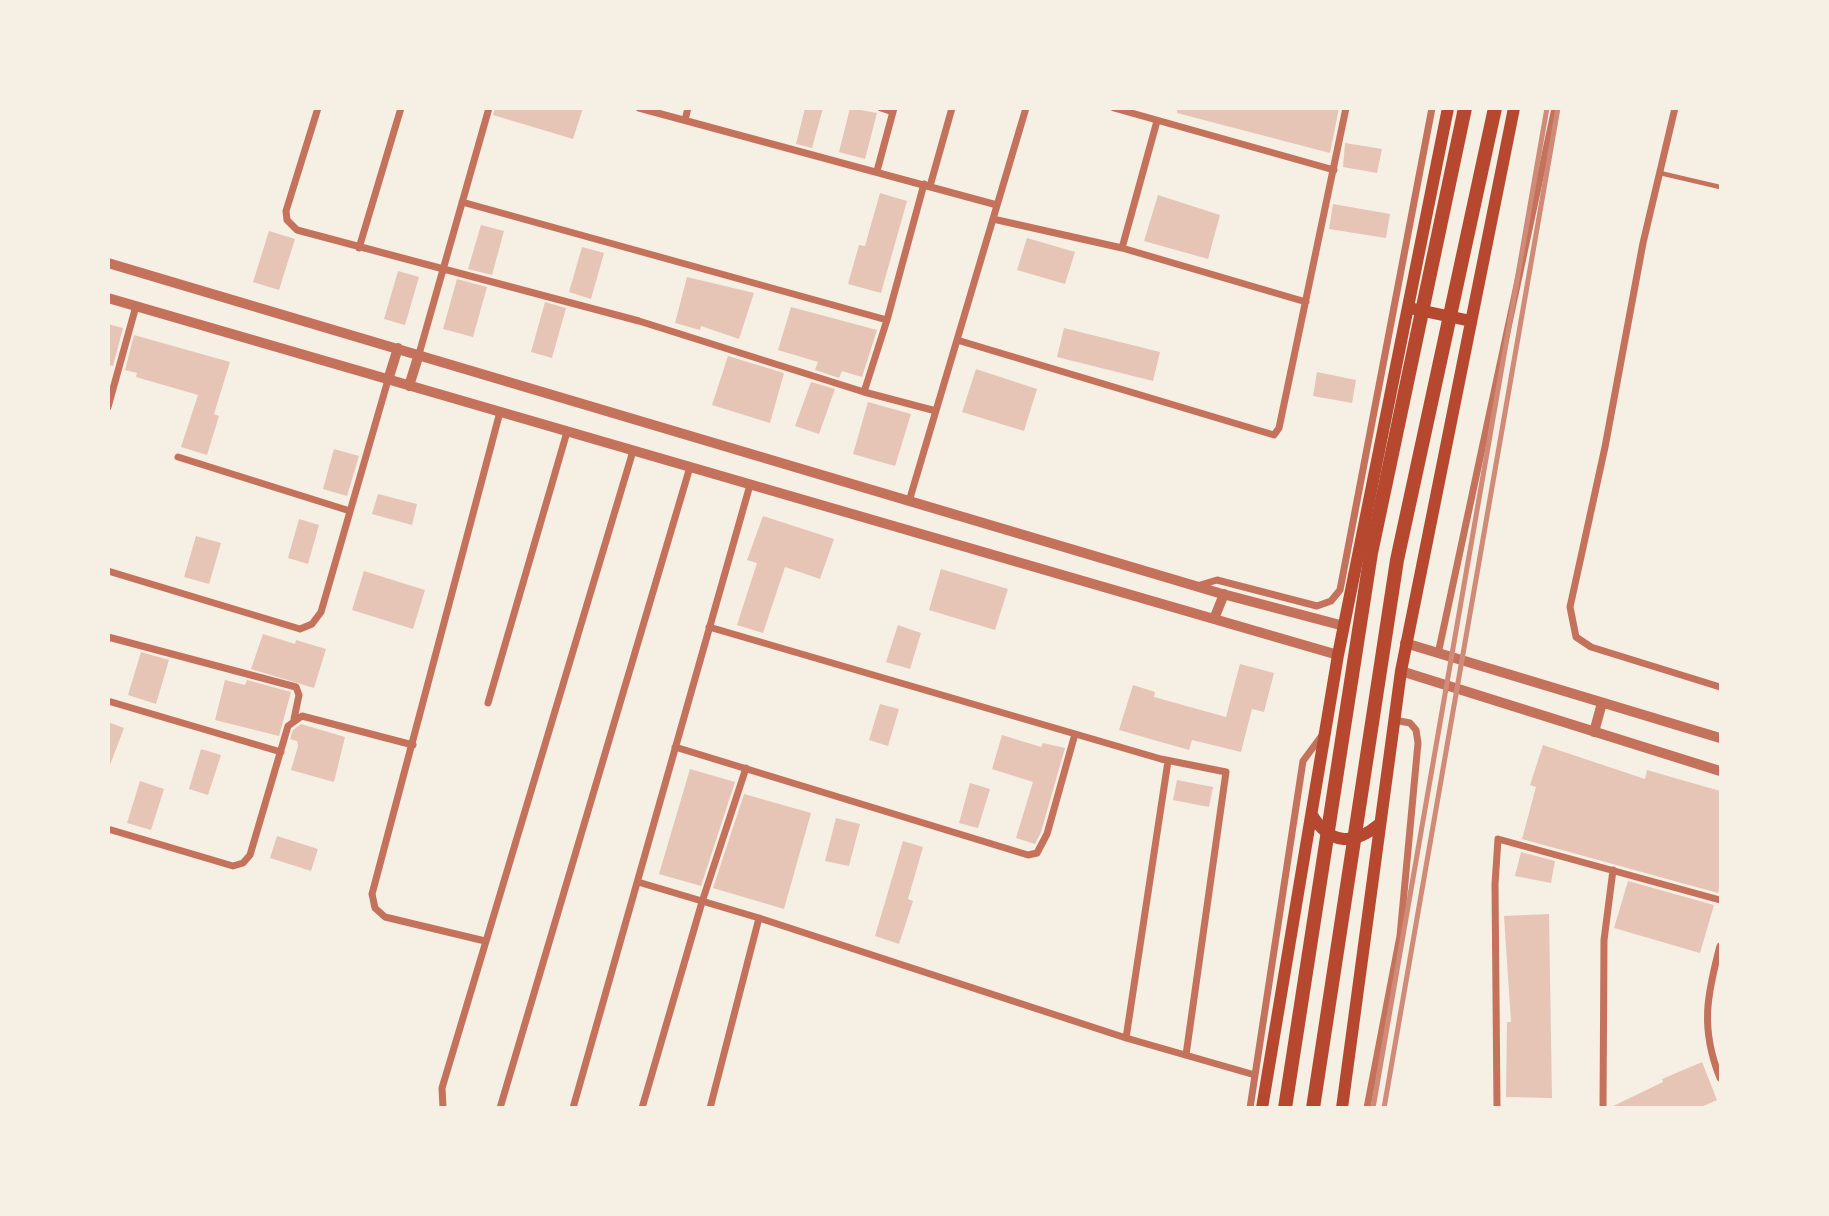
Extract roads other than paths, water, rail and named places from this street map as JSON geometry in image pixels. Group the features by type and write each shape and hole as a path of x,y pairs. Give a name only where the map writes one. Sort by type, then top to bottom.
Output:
{"highway":[{"path":"1285,1108 1371,553 1465,108"},
{"path":"1313,1108 1397,560 1495,108"}],"main road":[{"path":"1262,1108 1338,655 1448,108"},
{"path":"1342,1108 1378,825 1405,643 1514,108"},
{"path":"1407,307 1471,321"},
{"path":"1312,815 1320,828 1346,840 1364,836 1378,825"}],"street":[{"path":"318,108 286,211 287,220 297,230 639,321 864,392 936,411"},
{"path":"359,248 401,108"},
{"path":"409,386 489,108"},
{"path":"639,108 997,205"},
{"path":"685,120 688,108"},
{"path":"877,171 893,110 881,108"},
{"path":"864,392 952,108"},
{"path":"910,499 1026,108"},
{"path":"1114,108 1334,170"},
{"path":"957,340 1274,435 1279,428 1346,108"},
{"path":"1196,586 1217,580 1317,606 1331,601 1340,590 1432,108"},
{"path":"1438,654 1555,108"},
{"path":"1675,108 1570,607 1576,637 1591,648 1720,687"},
{"path":"1122,248 1157,121"},
{"path":"462,202 887,320"},
{"path":"993,219 1122,248 1306,302"},
{"path":"108,263 1196,586 1344,626"},
{"path":"108,298 1338,655"},
{"path":"108,407 136,306"},
{"path":"108,571 300,629 312,624 321,612 398,348"},
{"path":"485,941 385,917 376,908 372,894 500,412"},
{"path":"488,703 567,432"},
{"path":"443,1108 442,1087 633,451"},
{"path":"178,457 350,511"},
{"path":"500,1108 690,467"},
{"path":"573,1108 750,485"},
{"path":"1214,620 1224,594"},
{"path":"709,627 1168,761 1226,772 1186,1055"},
{"path":"108,637 296,687 299,695 294,719 288,726 250,855 243,863 233,866 108,829"},
{"path":"1405,643 1720,737"},
{"path":"1401,671 1720,771"},
{"path":"108,701 281,751"},
{"path":"1594,732 1602,702"},
{"path":"294,719 302,716 413,745"},
{"path":"1367,1108 1401,936 1418,743 1416,730 1410,723 1394,720"},
{"path":"1250,1108 1303,761 1327,728"},
{"path":"676,747 1028,855 1037,853 1047,834 1075,734"},
{"path":"1126,1038 1168,761"},
{"path":"642,1108 702,902 746,768"},
{"path":"1497,1108 1495,884 1498,839 1720,900"},
{"path":"1603,1108 1604,940 1613,870"},
{"path":"638,882 759,918 1126,1038 1255,1075"},
{"path":"710,1108 759,918"},
{"path":"1720,946 1707,997 1708,1028 1720,1078"}],"lane":[{"path":"1660,173 1720,187"}],"railway":[{"path":"1373,1108 1547,108"},
{"path":"1384,1108 1558,108"}]}
